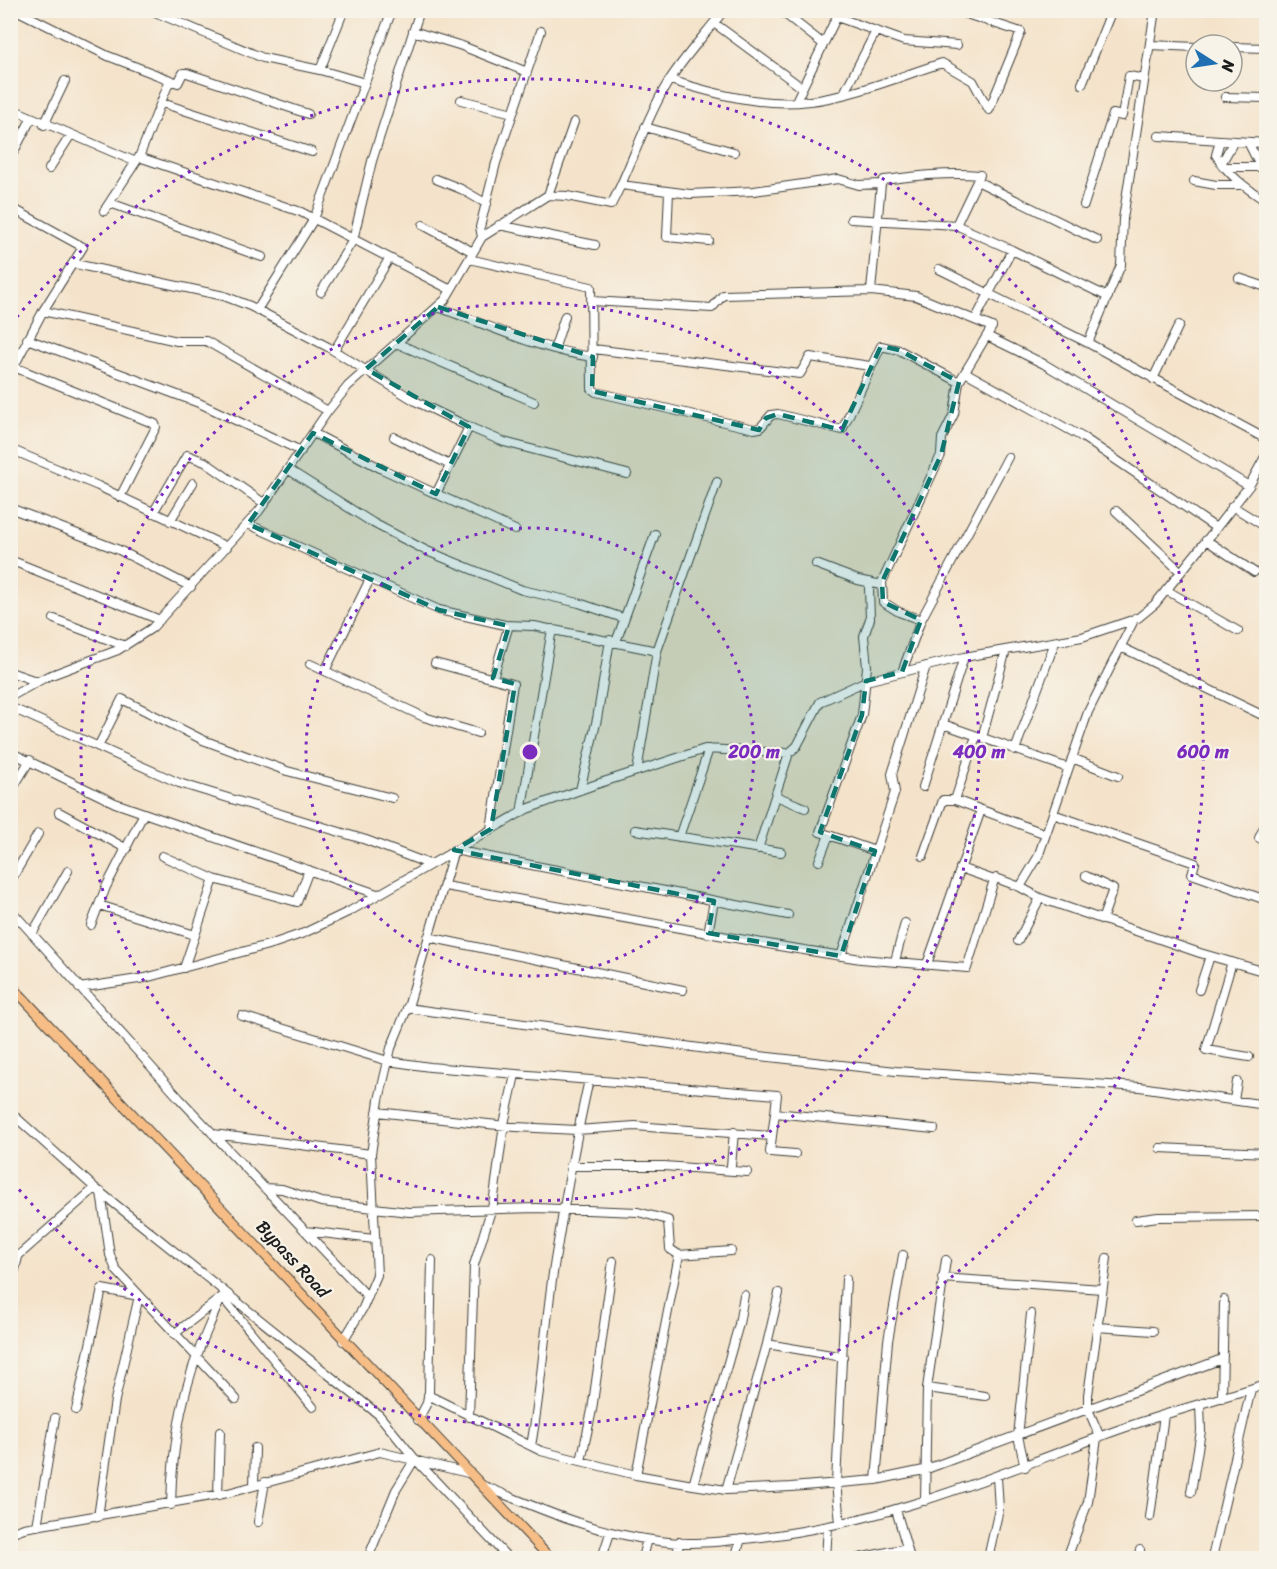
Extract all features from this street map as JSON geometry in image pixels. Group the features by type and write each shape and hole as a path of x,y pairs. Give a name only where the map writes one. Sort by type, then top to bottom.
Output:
{"main road":[{"name":"Bypass Road","path":"10,984 307,1299 343,1341 550,1558"}],"street":[{"path":"16,10 108,56 178,83 183,73 187,73 308,114"},
{"path":"150,10 263,58 320,70 364,83"},
{"path":"320,70 344,10"},
{"path":"257,310 314,219 392,10"},
{"path":"321,292 353,240 372,161 420,10"},
{"path":"10,697 36,681 141,638 160,620 265,504 328,411 366,369 438,307 451,290 482,237 548,195 567,196 611,205 645,127 670,80 723,10"},
{"path":"780,10 822,43"},
{"path":"670,80 752,100 809,102 942,63 973,81 988,110 1021,32 954,10"},
{"path":"1082,84 1112,10"},
{"path":"1088,343 1121,265 1123,219 1155,10"},
{"path":"796,101 822,43 838,14 904,41 957,45"},
{"path":"714,23 801,87"},
{"path":"413,31 462,46 527,72"},
{"path":"482,237 480,227 496,163 542,31"},
{"path":"844,93 876,31"},
{"path":"1150,45 1184,46"},
{"path":"1244,48 1266,48"},
{"path":"1084,204 1113,114 1122,116 1129,76 1144,79"},
{"path":"104,211 137,160 170,80"},
{"path":"44,125 65,81"},
{"path":"1225,97 1266,98"},
{"path":"461,100 513,112"},
{"path":"162,104 312,152"},
{"path":"10,108 70,136 137,160 283,205 451,290"},
{"path":"10,159 31,119"},
{"path":"548,195 574,122"},
{"path":"645,127 734,152"},
{"path":"49,169 70,136"},
{"path":"1159,136 1266,142"},
{"path":"1220,140 1216,155 1222,165 1242,185 1266,201"},
{"path":"1222,165 1234,141"},
{"path":"1248,142 1263,167"},
{"path":"1222,165 1263,167"},
{"path":"871,291 877,219 884,180 958,173 980,175 979,182 956,225"},
{"path":"436,179 461,189 487,204"},
{"path":"621,185 690,194 754,191 838,179 859,185 882,184"},
{"path":"979,182 1097,240"},
{"path":"1194,182 1242,185"},
{"path":"669,192 667,237 709,241"},
{"path":"110,203 262,257"},
{"path":"10,207 83,247 75,264 43,311 12,370 155,424 156,427 120,497"},
{"path":"850,219 956,225 1108,297"},
{"path":"423,225 471,255 591,286 592,389 596,392 754,429 760,428 771,415 778,414 842,430 878,348 885,346 899,350 959,382"},
{"path":"499,225 595,245"},
{"path":"975,320 1012,250"},
{"path":"334,351 390,259"},
{"path":"75,264 224,296 257,310 334,351 417,402 469,427 504,442 627,474"},
{"path":"939,269 1088,343 1266,439"},
{"path":"1239,278 1266,287"},
{"path":"592,301 712,308 723,295 871,291 916,296 992,327 959,382 954,414 942,438 941,455 882,585 883,602 899,612 921,620"},
{"path":"438,307 555,348 800,374 810,357 870,366"},
{"path":"43,311 177,341 206,341 328,411"},
{"path":"555,348 564,316"},
{"path":"1153,379 1179,325"},
{"path":"987,336 1044,364 1249,486"},
{"path":"27,339 199,403 301,451"},
{"path":"396,343 534,402"},
{"path":"966,372 1104,451 1216,528"},
{"path":"436,494 469,427"},
{"path":"313,433 515,530"},
{"path":"394,437 450,465"},
{"path":"10,449 226,547"},
{"path":"153,513 187,455 205,462 265,504"},
{"path":"902,672 921,620 1008,457"},
{"path":"758,849 789,753 797,746 820,702 866,681 964,657 1082,637 1135,618 1155,604 1249,486 1265,460"},
{"path":"289,470 373,523 427,551 522,590 623,618"},
{"path":"637,771 657,651 717,482"},
{"path":"170,521 194,483"},
{"path":"1232,506 1266,527"},
{"path":"10,508 119,550 191,587"},
{"path":"1116,511 1181,572"},
{"path":"248,524 440,610 509,625 552,629 657,651"},
{"path":"580,790 613,641 655,534"},
{"path":"1206,540 1254,572"},
{"path":"10,560 160,620"},
{"path":"816,564 858,580 882,585"},
{"path":"325,672 369,579"},
{"path":"869,588 870,619 864,636 866,681 862,715 820,832 875,851"},
{"path":"1166,590 1238,632"},
{"path":"1020,887 1038,857 1088,712 1135,618"},
{"path":"54,619 125,646"},
{"path":"493,678 509,625"},
{"path":"521,813 552,629"},
{"path":"1016,750 1055,642"},
{"path":"1121,647 1266,717"},
{"path":"955,800 979,737 1006,650"},
{"path":"923,787 964,657"},
{"path":"435,663 513,684 514,691 491,830"},
{"path":"310,664 424,717 478,733"},
{"path":"841,956 895,792 892,774 926,666"},
{"path":"10,672 36,681"},
{"path":"99,746 123,699 203,740 291,772 392,798"},
{"path":"10,706 179,783 366,840 429,864"},
{"path":"943,724 1068,768"},
{"path":"79,988 145,978 272,944 304,933 521,813 637,771 709,749 789,753"},
{"path":"680,837 709,749"},
{"path":"10,752 106,798 144,813 377,894"},
{"path":"1072,758 1118,776"},
{"path":"10,793 30,760"},
{"path":"776,796 805,808"},
{"path":"923,856 943,800 955,800 1046,834"},
{"path":"927,964 981,810"},
{"path":"59,812 127,849"},
{"path":"91,925 144,813"},
{"path":"1053,813 1195,863 1192,874 1266,900"},
{"path":"1266,823 1259,838 1266,841"},
{"path":"635,830 781,852"},
{"path":"10,882 38,834"},
{"path":"819,861 829,835"},
{"path":"343,1341 368,1297 377,1275 371,1154 377,1112 388,1061 407,1008 454,850"},
{"path":"454,850 788,915"},
{"path":"162,856 214,879 297,902 309,870"},
{"path":"960,868 994,880 996,878 1040,898 1102,920 1266,972"},
{"path":"32,934 68,871"},
{"path":"1086,876 1113,889 1102,920"},
{"path":"184,968 214,879"},
{"path":"445,885 841,956 967,968 994,880"},
{"path":"1018,941 1040,898"},
{"path":"708,933 714,901"},
{"path":"99,905 195,935"},
{"path":"10,909 213,1134 368,1297"},
{"path":"895,961 905,923"},
{"path":"428,937 683,990"},
{"path":"1199,990 1210,956"},
{"path":"1232,962 1206,1050 1249,1057"},
{"path":"407,1008 751,1055 896,1071 976,1077 989,1075 1140,1087 1266,1106"},
{"path":"242,1016 388,1061 515,1075 777,1095 770,1152 795,1154"},
{"path":"469,1417 474,1265 492,1208 504,1124 515,1075"},
{"path":"531,1446 540,1398 555,1261 566,1209 570,1166 589,1080"},
{"path":"1234,1100 1238,1082"},
{"path":"10,1112 98,1190 224,1295 379,1415 415,1459 508,1558"},
{"path":"377,1112 516,1127 577,1130 635,1126 772,1136"},
{"path":"775,1113 934,1129"},
{"path":"730,1166 734,1132"},
{"path":"213,1134 371,1154"},
{"path":"1160,1148 1266,1153"},
{"path":"570,1166 664,1166 747,1172"},
{"path":"264,1188 282,1189 321,1202 409,1212 492,1208 638,1212 668,1220 670,1249 679,1255 731,1251"},
{"path":"10,1263 98,1190"},
{"path":"98,1190 110,1255 116,1270 195,1358 236,1399"},
{"path":"1136,1220 1158,1217 1266,1216"},
{"path":"305,1231 375,1239"},
{"path":"636,1475 679,1255"},
{"path":"10,1290 19,1256"},
{"path":"876,1480 888,1341 903,1256"},
{"path":"1067,1558 1088,1502 1099,1438 1088,1409 1107,1258"},
{"path":"418,1420 428,1395 432,1260"},
{"path":"925,1501 927,1388 946,1260"},
{"path":"581,1461 592,1410 613,1261"},
{"path":"942,1278 1102,1289"},
{"path":"840,1523 836,1483 846,1279"},
{"path":"76,1410 102,1289 139,1296"},
{"path":"726,1490 779,1293"},
{"path":"174,1334 224,1295"},
{"path":"171,1505 171,1468 179,1415 195,1358 224,1295"},
{"path":"224,1295 313,1407"},
{"path":"693,1485 736,1335 744,1295"},
{"path":"98,1517 113,1410 139,1296"},
{"path":"1222,1398 1224,1300"},
{"path":"1025,1467 1018,1436 1031,1314"},
{"path":"1097,1327 1153,1331"},
{"path":"767,1344 843,1357"},
{"path":"428,1395 531,1446 636,1475 726,1490 876,1480 924,1470 1160,1380 1222,1359"},
{"path":"478,1483 541,1510 610,1533 679,1542 782,1536 896,1510 925,1501 1025,1467 1164,1415 1266,1384"},
{"path":"927,1388 985,1396"},
{"path":"1212,1558 1251,1389"},
{"path":"1191,1492 1201,1431 1200,1404"},
{"path":"1150,1517 1164,1415"},
{"path":"37,1526 55,1418"},
{"path":"218,1495 220,1432"},
{"path":"254,1486 255,1448"},
{"path":"10,1533 37,1526 171,1505 218,1495 380,1452 468,1473"},
{"path":"368,1558 396,1490 415,1459"},
{"path":"988,1558 999,1509 997,1477"},
{"path":"258,1522 265,1482"},
{"path":"896,1510 910,1558"},
{"path":"826,1558 828,1526"},
{"path":"602,1558 610,1533"},
{"path":"642,1558 647,1539"},
{"path":"735,1558 741,1539"},
{"path":"677,1558 679,1542"},
{"path":"859,1558 907,1548"},
{"path":"1264,1558 1266,1550"}],"highlighted area":[{"path":"438,307 593,357 592,391 759,430 766,418 778,414 842,430 881,346 899,350 959,382 941,455 882,582 883,602 921,620 902,672 866,681 862,715 820,832 875,851 841,956 708,933 714,901 454,850 491,829 515,684 493,678 509,626 439,610 248,524 313,433 436,494 469,427 366,369"}]}
